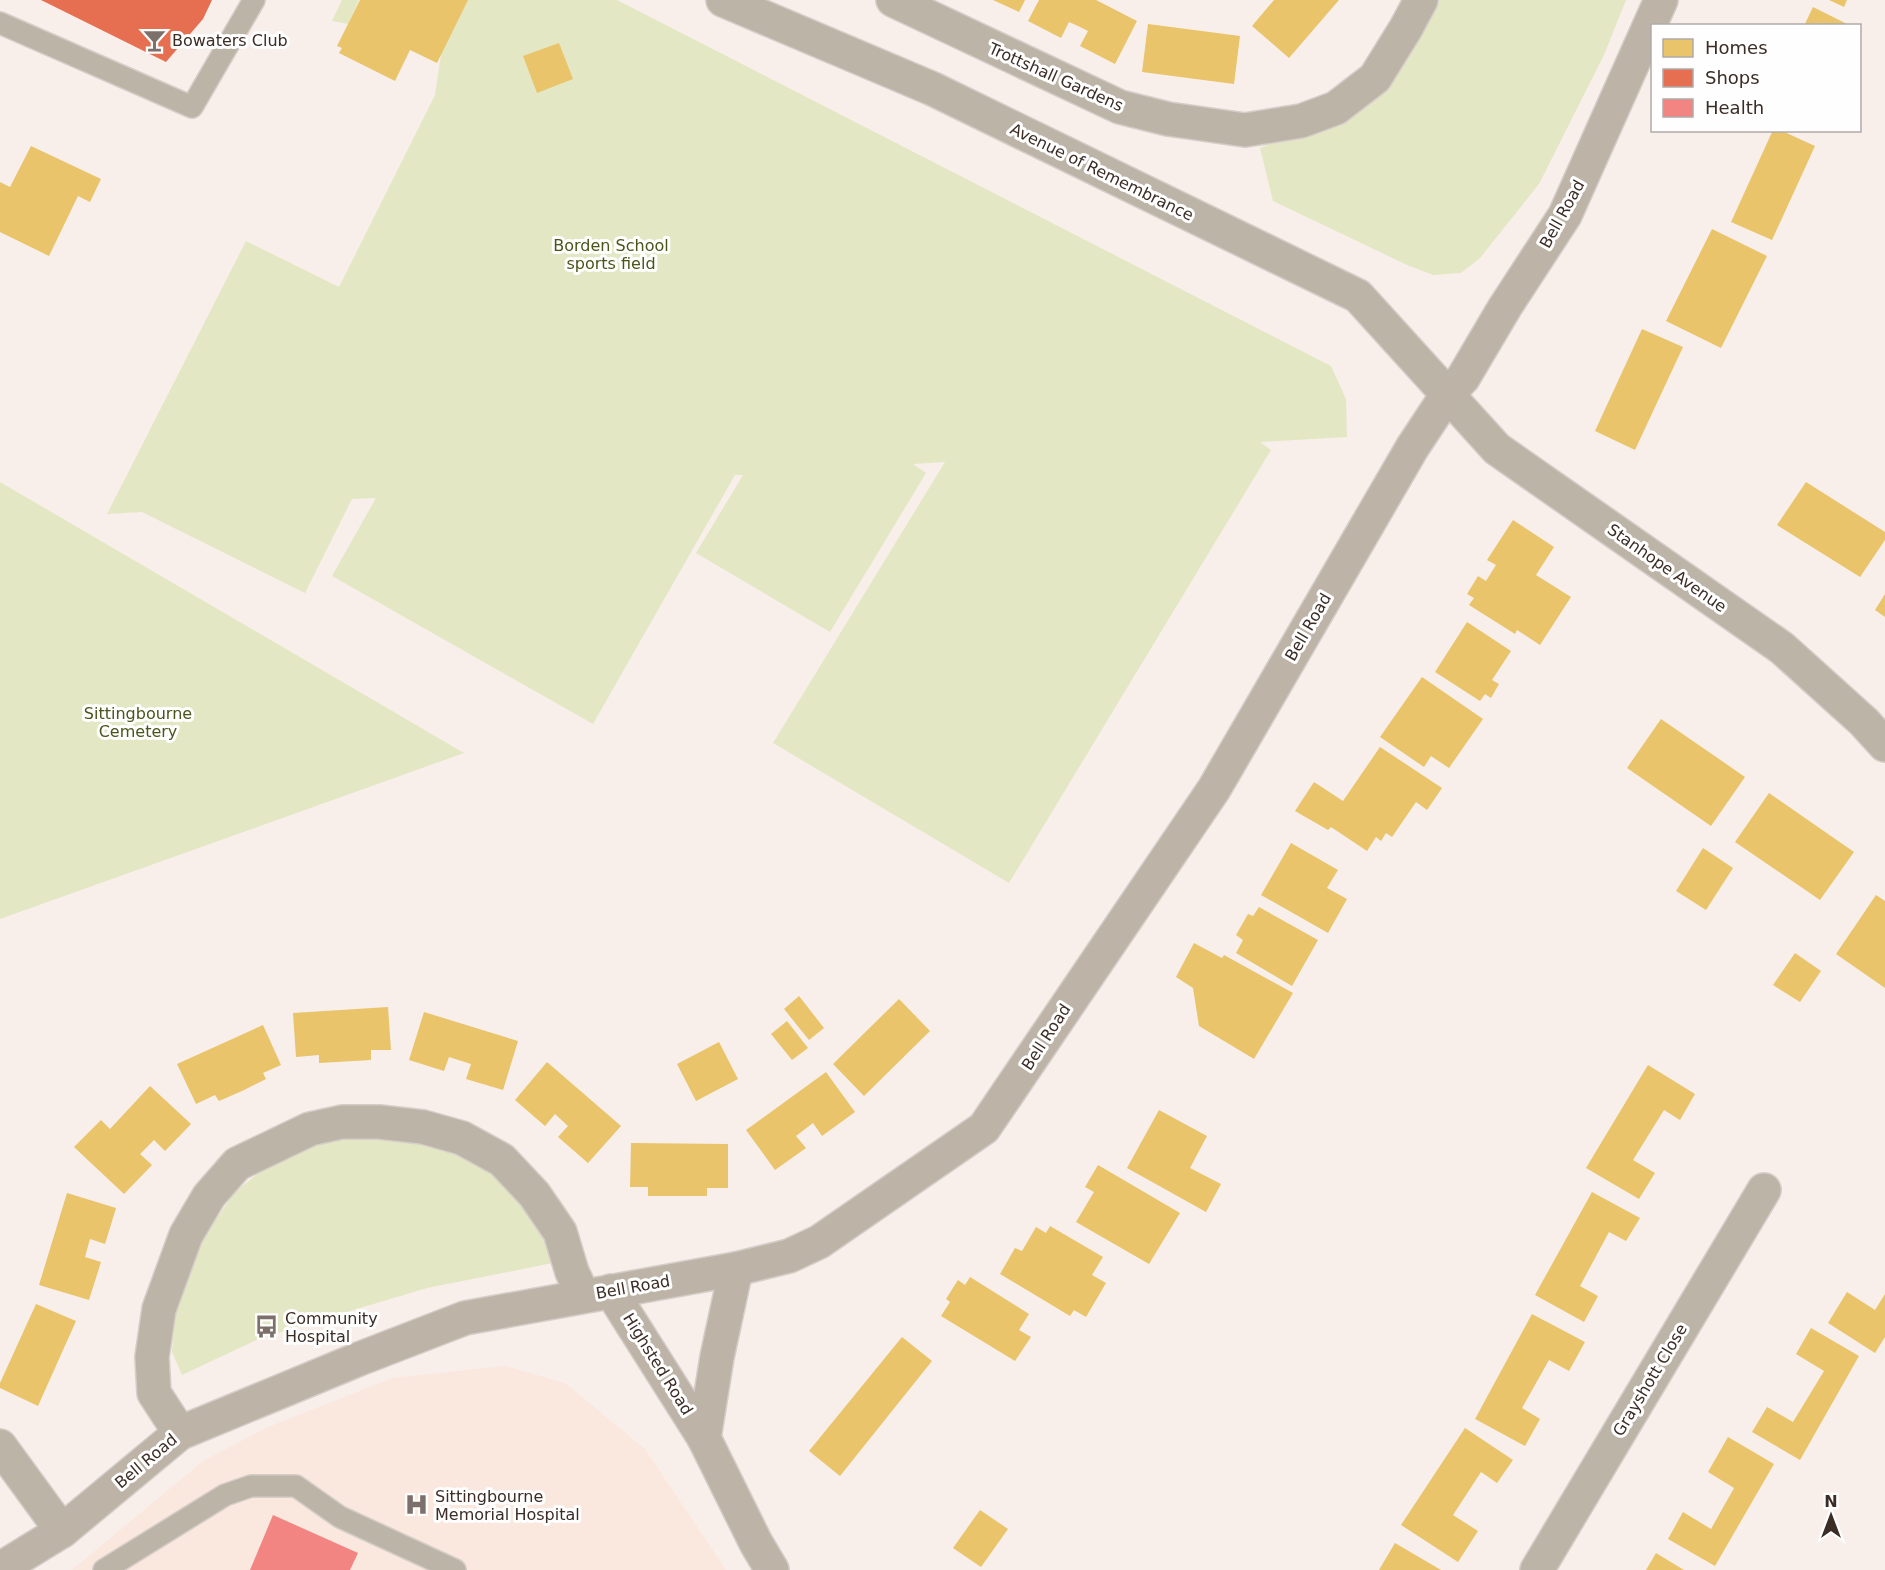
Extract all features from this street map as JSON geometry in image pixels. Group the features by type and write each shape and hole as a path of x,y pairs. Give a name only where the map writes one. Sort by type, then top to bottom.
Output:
{"street":[{"name":"Avenue of Remembrance","path":"723,0 933,89 1358,297 1447,395"},
{"name":"Trottshall Gardens","path":"893,0 1120,107 1168,119 1245,130 1301,121 1336,108 1375,78 1407,28 1421,0"},
{"name":"Bell Road","path":"0,1569 62,1531 180,1433 233,1409 465,1318 736,1269 789,1256 819,1242 984,1128 1214,789 1412,448 1447,395 1463,378 1505,307 1565,215 1661,0"},
{"name":"Stanhope Avenue","path":"1447,395 1497,449 1782,648 1885,745"},
{"path":"180,1433 154,1393 152,1357 159,1309 186,1234 209,1196 237,1164 310,1130 342,1122 379,1122 423,1127 462,1138 502,1160 534,1194 560,1232 572,1272 597,1293"},
{"name":"Grayshott Close","path":"1537,1570 1764,1190"},
{"name":"Highsted Road","path":"705,1438 717,1357 736,1269"},
{"name":"Highsted Road","path":"597,1293 705,1438 756,1544 772,1570"},
{"path":"0,1446 62,1531"}],"lane":[{"path":"0,23 192,107 254,0"},
{"path":"104,1570 225,1496 251,1486 296,1486 340,1517 455,1570"}],"shaded area":[{"name":"Sittingbourne Memorial Hospital","path":"505,1366 565,1383 645,1449 726,1570 72,1570 203,1461 266,1428 392,1378"}],"green space":[{"path":"342,0 359,0 348,24 332,21"},
{"name":"Borden School sports field","path":"449,0 617,0 1331,366 1346,399 1347,437 1260,442 1271,450 1009,883 773,743 945,462 913,464 926,473 830,632 696,553 743,475 735,475 593,724 332,576 376,498 352,499 305,593 142,512 107,514 246,241 339,287 435,95"},
{"path":"1434,0 1626,0 1604,55 1539,184 1480,258 1461,273 1433,275 1407,265 1273,201 1260,148 1332,120 1371,96 1398,72"},
{"name":"Sittingbourne Cemetery","path":"0,482 464,753 0,919"},
{"path":"404,1134 465,1154 507,1179 541,1216 553,1263 427,1288 340,1314 261,1338 182,1375 172,1352 175,1316 182,1285 192,1254 235,1192 277,1158 301,1148 364,1136"}],"building: Homes":[{"path":"360,0 468,0 437,63 410,50 395,81 339,53 342,48 337,46"},
{"path":"993,0 1025,0 1019,12"},
{"path":"1039,0 1096,0 1137,21 1115,64 1080,46 1088,31 1078,26 1069,22 1061,38 1028,21"},
{"path":"1274,0 1339,0 1289,58 1252,26"},
{"path":"1829,0 1847,0 1844,7"},
{"path":"1813,7 1847,24 1805,24"},
{"path":"1148,24 1240,36 1234,84 1142,72"},
{"path":"559,43 573,79 537,93 523,56"},
{"path":"1772,132 1784,132 1815,146 1772,240 1731,222"},
{"path":"31,146 101,179 90,202 78,196 49,256 0,232 0,182 10,187"},
{"path":"1712,229 1767,256 1721,348 1666,321"},
{"path":"1642,329 1683,347 1635,450 1595,431"},
{"path":"1806,482 1885,532 1885,540 1860,577 1777,525"},
{"path":"1513,520 1554,547 1536,575 1571,597 1540,645 1517,630 1515,634 1469,605 1474,598 1467,594 1478,576 1486,581 1496,565 1487,560"},
{"path":"1885,594 1885,617 1875,610"},
{"path":"1467,622 1511,651 1492,680 1499,684 1491,698 1485,694 1480,701 1435,672"},
{"path":"1422,677 1483,719 1449,768 1431,756 1424,767 1380,737"},
{"path":"1661,719 1745,777 1711,826 1627,768"},
{"path":"1380,747 1442,788 1427,810 1416,802 1392,837 1386,833 1381,841 1376,837 1367,851 1331,827 1328,830 1295,811 1314,782 1343,801"},
{"path":"1769,793 1854,852 1820,900 1735,842"},
{"path":"1291,843 1338,870 1327,888 1347,899 1328,933 1261,895"},
{"path":"1703,848 1733,868 1706,910 1676,891"},
{"path":"1876,895 1885,901 1885,988 1836,954"},
{"path":"1259,907 1318,940 1292,986 1236,953 1243,940 1236,935 1248,914 1253,916"},
{"path":"1194,943 1222,958 1224,955 1293,993 1254,1059 1199,1026 1193,988 1176,977"},
{"path":"1795,953 1821,971 1800,1002 1773,985"},
{"path":"799,996 824,1028 809,1040 784,1009"},
{"path":"899,999 930,1031 864,1096 833,1064"},
{"path":"388,1007 391,1050 371,1050 371,1060 319,1063 319,1055 296,1057 293,1013"},
{"path":"424,1012 518,1041 503,1090 466,1079 471,1064 449,1057 444,1071 409,1060"},
{"path":"787,1021 808,1048 792,1060 771,1034"},
{"path":"263,1025 281,1065 263,1073 266,1079 242,1091 219,1101 215,1095 196,1104 177,1064"},
{"path":"719,1042 738,1079 696,1101 677,1064"},
{"path":"547,1062 621,1126 588,1163 558,1137 568,1126 555,1114 545,1126 515,1100"},
{"path":"1648,1065 1695,1094 1680,1120 1664,1110 1633,1160 1655,1173 1639,1199 1586,1168"},
{"path":"826,1072 855,1112 822,1136 813,1123 796,1136 806,1148 775,1170 746,1130"},
{"path":"150,1086 191,1124 165,1151 154,1140 140,1154 152,1165 124,1194 74,1147 101,1120 110,1129"},
{"path":"1159,1110 1207,1136 1190,1168 1221,1184 1206,1212 1127,1168"},
{"path":"631,1143 728,1144 728,1188 707,1188 707,1196 648,1196 648,1187 630,1187"},
{"path":"1098,1165 1180,1213 1149,1264 1076,1222 1094,1192 1085,1187"},
{"path":"1592,1192 1640,1218 1626,1241 1609,1232 1580,1286 1598,1296 1584,1322 1535,1295"},
{"path":"67,1193 116,1208 105,1244 90,1239 85,1257 101,1262 89,1300 39,1285"},
{"path":"1050,1226 1103,1257 1092,1275 1106,1283 1086,1317 1074,1310 1070,1316 1000,1274 1015,1248 1022,1251 1036,1227 1046,1233"},
{"path":"970,1277 1029,1314 1019,1330 1031,1337 1015,1361 941,1316 950,1302 946,1299 958,1280 965,1285"},
{"path":"1847,1292 1875,1310 1885,1294 1885,1337 1875,1353 1828,1323"},
{"path":"36,1304 76,1321 38,1406 0,1388 0,1383"},
{"path":"1532,1314 1585,1342 1569,1371 1549,1360 1522,1408 1540,1419 1525,1446 1475,1419"},
{"path":"1811,1328 1859,1356 1800,1460 1752,1432 1767,1407 1793,1422 1824,1371 1796,1354"},
{"path":"902,1337 932,1361 840,1476 809,1451"},
{"path":"1465,1428 1513,1460 1497,1483 1481,1472 1453,1515 1478,1531 1458,1562 1401,1525"},
{"path":"1728,1437 1774,1464 1715,1566 1668,1539 1683,1512 1711,1529 1734,1488 1708,1472"},
{"path":"980,1510 1008,1529 981,1567 953,1548"},
{"path":"1395,1543 1441,1570 1379,1570"},
{"path":"1656,1553 1684,1570 1646,1570"}],"building: Shops":[{"name":"Bowaters Club","path":"41,0 212,0 203,19 166,62"}],"building: Health":[{"path":"273,1515 358,1553 350,1570 250,1570"}],"place":[{"name":"Bowaters Club","path":"154,40"},
{"name":"Community Hospital","path":"267,1327"},
{"name":"Sittingbourne Memorial Hospital","path":"417,1505"}]}
